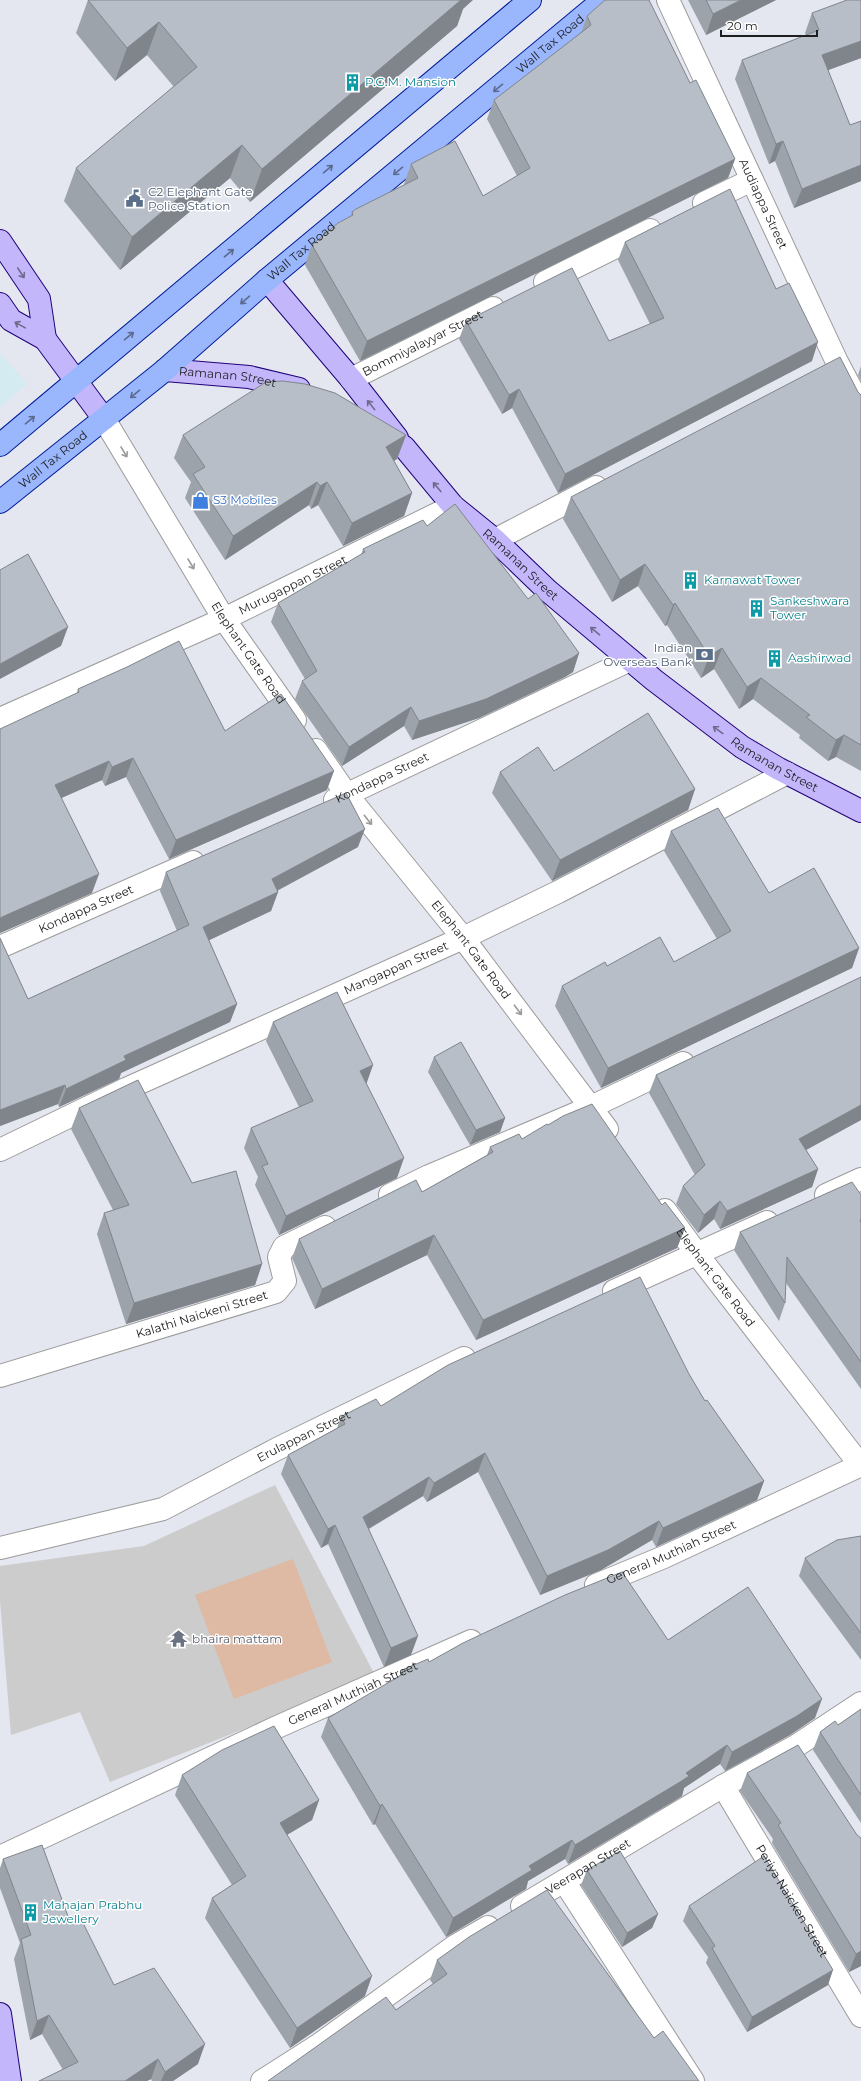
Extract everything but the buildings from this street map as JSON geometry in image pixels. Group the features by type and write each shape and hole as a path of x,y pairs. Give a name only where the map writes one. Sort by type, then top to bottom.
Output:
{"main road":[{"path":"0,445 530,0"},
{"name":"Wall Tax Road","path":"0,502 165,370 267,280 603,0"}],"street":[{"name":"Audiappa Street","path":"668,0 837,362 861,407"},
{"path":"687,212 752,180"},
{"path":"530,290 666,222"},
{"path":"0,241 39,299 45,339"},
{"path":"267,280 404,446"},
{"name":"Bommiyalayyar Street","path":"350,379 508,301"},
{"path":"0,304 11,320 45,339 104,419"},
{"path":"816,373 837,362"},
{"name":"Ramanan Street","path":"165,370 249,377 295,388 316,396"},
{"name":"Ramanan Street","path":"350,412 404,446 453,506 494,540 548,590 690,709 742,747 787,773 861,811"},
{"name":"Elephant Gate Road","path":"104,419 224,619 347,795 463,938 618,1145"},
{"path":"494,540 615,477"},
{"name":"Murugappan Street","path":"0,718 224,619 453,506"},
{"name":"Kondappa Street","path":"318,808 630,660"},
{"name":"Mangappan Street","path":"0,1150 126,1089 463,938 558,892 787,773"},
{"name":"Kondappa Street","path":"0,947 210,855"},
{"path":"374,1203 429,1176 591,1107 705,1053"},
{"path":"811,1202 861,1179"},
{"name":"Elephant Gate Road","path":"655,1196 696,1254 861,1465"},
{"path":"594,1300 782,1215"},
{"name":"Kalathi Naickeni Street","path":"0,1376 276,1292 285,1281 279,1257 284,1247 346,1217"},
{"name":"Erulappan Street","path":"0,1548 163,1509 277,1448 485,1348"},
{"name":"General Muthiah Street","path":"581,1592 664,1557 861,1465"},
{"name":"General Muthiah Street","path":"0,1857 275,1728 490,1632"},
{"name":"Veerapan Street","path":"262,2081 320,2044 455,1946 723,1786 796,1746 861,1703"},
{"path":"796,1746 809,1766"},
{"name":"Periya Naicken Street","path":"723,1786 861,2016"},
{"path":"564,1881 693,2081"},
{"path":"0,2014 10,2081"}],"shaded area":[{"path":"0,353 27,384 0,407"},
{"name":"bhaira mattam","path":"275,1485 376,1677 110,1782 80,1712 11,1735 0,1601 0,1566 144,1546"},
{"path":"293,1559 332,1662 234,1699 195,1595"}],"place":[{"name":"P.G.M. Mansion","path":"352,82"},
{"name":"C2 Elephant Gate Police Station","path":"135,199"},
{"name":"S3 Mobiles","path":"200,500"},
{"name":"Karnawat Tower","path":"691,580"},
{"name":"Sankeshwara Tower","path":"757,608"},
{"name":"Indian Overseas Bank","path":"705,655"},
{"name":"Aashirwad","path":"775,658"},
{"name":"bhaira mattam","path":"179,1639"},
{"name":"Mahajan Prabhu Jewellery","path":"30,1912"}]}
